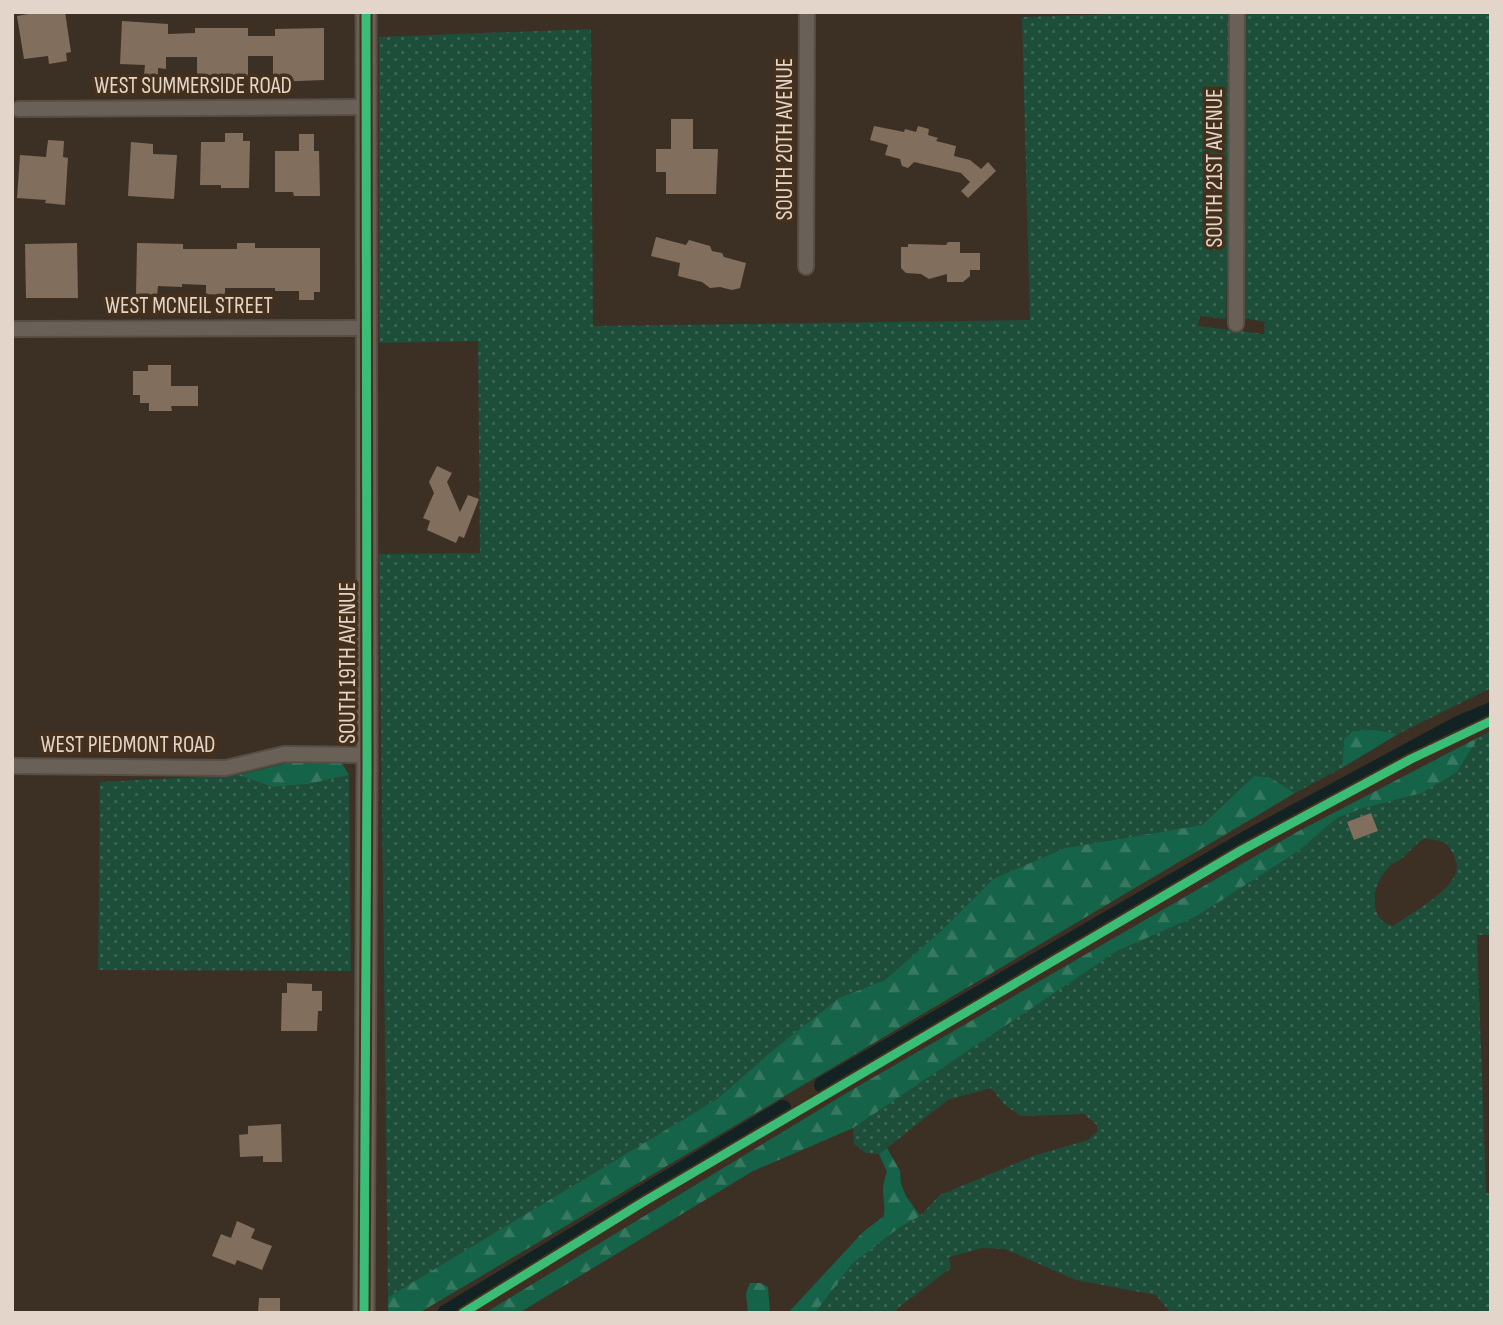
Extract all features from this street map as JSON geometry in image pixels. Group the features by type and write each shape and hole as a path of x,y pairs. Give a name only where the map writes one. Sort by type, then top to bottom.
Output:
{"street":[{"name":"SOUTH 19TH AVENUE","path":"364,1313 367,755 366,12"},
{"name":"SOUTH 20TH AVENUE","path":"806,267 807,12"},
{"name":"SOUTH 21ST AVENUE","path":"1236,324 1237,12"},
{"name":"WEST SUMMERSIDE ROAD","path":"19,109 366,107"},
{"name":"WEST MCNEIL STREET","path":"12,329 366,328"},
{"name":"WEST PIEDMONT ROAD","path":"12,766 226,768 284,754 367,755"}],"green space":[{"path":"1232,12 1226,319 1200,316 1198,326 1264,334 1265,322 1244,318 1245,12 1491,12 1491,688 1398,734 1376,730 1344,739 1342,768 1295,793 1269,777 1254,776 1202,825 1065,848 993,879 941,931 885,980 839,998 717,1099 388,1297 379,554 480,553 478,341 379,343 379,37 591,29 593,326 1030,320 1022,17"},
{"path":"1376,730 1398,734 1342,768 1344,739 1353,731"},
{"path":"1491,731 1491,935 1477,935 1486,1193 1491,1194 1491,1313 1171,1313 1156,1295 1076,1280 1005,1249 983,1248 949,1257 951,1268 895,1313 815,1313 852,1264 900,1227 920,1216 940,1195 1036,1155 1088,1140 1097,1132 1097,1125 1084,1114 1021,1116 1005,1105 991,1088 948,1100 879,1154 866,1153 854,1144 853,1128 1117,951 1195,917 1297,852 1337,818 1457,772 1479,737","holes":["1426,838 1446,843 1455,858 1457,868 1449,884 1393,926 1383,922 1377,913 1375,901 1376,889 1384,873"]},
{"path":"1479,737 1457,772 1422,793 1363,808 1337,818 1297,852 1195,917 1117,951 853,1128 753,1171 519,1313 485,1313 850,1091 1297,832"},
{"path":"287,763 342,763 349,775 308,784 273,787 238,775"},
{"path":"238,775 273,787 308,784 349,775 351,971 98,970 100,782"},
{"path":"1254,776 1269,777 1295,793 419,1313 388,1313 388,1297 717,1099 839,998 885,980 941,931 993,879 1065,848 1202,825"},
{"path":"887,1148 900,1171 906,1196 920,1216 900,1227 852,1264 815,1313 788,1313 863,1232 884,1216 883,1190 887,1172 879,1154"},
{"path":"750,1283 760,1283 768,1287 770,1313 748,1313 746,1293"}],"building":[{"path":"39,12 65,12 71,52 66,53 67,61 49,64 48,56 24,59 17,16"},
{"path":"122,21 168,24 168,34 195,33 195,28 248,28 248,36 275,36 275,29 324,28 324,80 273,82 273,56 248,56 248,81 197,82 197,57 166,57 166,69 158,68 158,75 144,75 145,65 120,64"},
{"path":"671,119 693,119 693,149 718,149 716,194 666,194 666,172 656,172 656,149 671,149"},
{"path":"874,126 904,132 905,129 916,132 918,126 929,129 928,135 938,138 936,141 956,146 954,156 970,160 981,169 988,162 996,171 968,198 961,191 970,182 961,173 914,162 908,168 902,166 900,159 885,155 888,145 870,140"},
{"path":"225,133 243,133 243,141 250,141 249,188 200,185 201,142 225,142"},
{"path":"299,134 314,134 314,151 319,151 320,196 294,196 293,192 275,192 275,151 299,151"},
{"path":"48,140 64,141 63,157 68,158 65,205 45,203 46,200 17,198 20,155 46,157"},
{"path":"131,142 153,144 153,154 177,155 174,199 128,196"},
{"path":"656,237 686,245 689,240 710,246 712,251 722,253 724,257 746,263 740,288 710,288 702,282 678,276 680,263 651,256"},
{"path":"948,242 960,242 960,253 980,253 980,270 970,270 970,276 963,282 947,282 947,274 929,279 921,274 906,273 901,268 901,247 908,247 908,244 946,245"},
{"path":"77,243 78,298 26,298 25,244"},
{"path":"137,243 183,244 183,249 237,249 237,243 255,243 255,248 320,248 320,292 314,292 314,300 299,300 299,291 225,288 225,295 206,294 206,285 182,284 182,287 158,286 157,296 136,296"},
{"path":"148,365 171,365 171,386 198,386 198,406 171,406 172,411 149,411 149,403 140,403 140,395 133,395 133,371 148,371"},
{"path":"437,466 452,473 447,482 460,512 468,495 479,499 464,538 459,536 456,543 427,530 430,521 423,518 434,493 429,482"},
{"path":"1371,813 1378,831 1354,840 1347,822"},
{"path":"287,983 312,984 312,991 322,991 322,1011 318,1011 317,1031 281,1031 282,993 287,993"},
{"path":"281,1124 282,1162 263,1162 263,1156 240,1157 239,1135 248,1134 248,1126"},
{"path":"237,1221 255,1229 251,1238 272,1246 262,1270 237,1260 235,1265 212,1256 221,1234 231,1238"},
{"path":"259,1298 280,1298 280,1313 258,1313"}],"waterway":[{"path":"822,1085 1251,836 1458,724 1491,710"},
{"path":"445,1313 783,1108"}],"cycle path":[{"path":"364,1313 367,768 366,12"},
{"path":"463,1313 645,1201 1242,850 1411,759 1491,721"}]}
